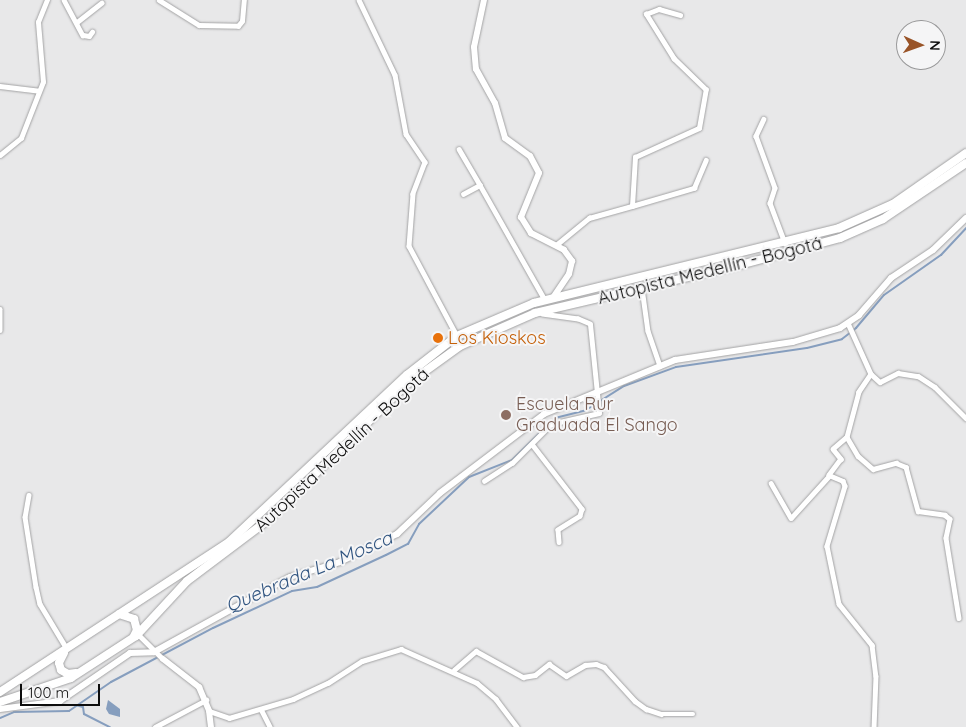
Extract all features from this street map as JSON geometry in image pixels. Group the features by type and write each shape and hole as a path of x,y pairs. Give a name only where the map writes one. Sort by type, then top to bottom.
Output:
{"highway":[{"name":"Autopista Medellín - Bogotá","path":"0,692 68,650 115,616 228,542 407,375 457,336 494,317 549,299 839,228 877,213 966,153"},
{"name":"Autopista Medellín - Bogotá","path":"0,702 54,686 87,669 138,634 187,581 268,520 406,385 460,346 535,313 840,238 883,219 966,163"},
{"path":"115,616 124,614 134,619 137,630 131,639"},
{"path":"68,650 59,663 63,672 72,674 87,669"}],"street":[{"path":"0,156 20,138 43,82 38,22 47,0"},
{"path":"64,0 85,36 92,32"},
{"path":"159,0 199,25 238,26 242,21 244,0"},
{"path":"359,0 397,82 406,134 425,162 412,194 409,246 457,336"},
{"path":"459,149 549,299 566,280 572,266 569,254 556,245 539,238 525,225 521,212 539,178 538,168 530,156 505,138 495,103 476,70 474,47 484,0"},
{"path":"77,22 101,3"},
{"path":"632,206 635,157 697,131 700,125 706,90 674,59 646,14 659,9 680,14"},
{"path":"0,86 39,92"},
{"path":"764,119 756,136 775,188 770,203 784,243"},
{"path":"556,245 589,218 694,188 706,160"},
{"path":"463,194 480,185"},
{"path":"0,710 60,701 130,653 158,655 290,577 340,562 397,534 450,484 538,417 660,366 690,356 793,342 830,333 849,325 891,278 933,250 966,218"},
{"path":"642,288 648,331 660,366"},
{"path":"0,310 0,330"},
{"path":"484,481 512,462 551,424 599,413 590,324 578,319 535,313"},
{"path":"849,325 871,374 880,382 898,373 918,376 935,387 966,418"},
{"path":"770,483 791,518 829,476 841,459 833,448 846,436 859,392 871,374"},
{"path":"846,436 858,456 873,468 896,463 906,467 918,511 945,515 950,519 946,538 959,618"},
{"path":"532,444 582,509 580,516 558,530 559,542"},
{"path":"829,476 843,481 845,486 827,546 839,604 872,645 876,676 874,727"},
{"path":"29,495 24,517 40,604 68,650"},
{"path":"138,634 158,655 195,683 206,700 211,727"},
{"path":"209,711 228,718 307,694 352,666 394,649 406,650 454,670 477,683 496,699 518,727"},
{"path":"454,670 476,652 499,666 528,678 549,664 566,676 585,665 596,664 604,667 635,701 646,709 661,714 693,714"},
{"path":"155,727 206,700"},
{"path":"262,709 270,727"}],"water":[{"path":"108,700 120,709 120,717 109,714 106,709"}],"waterway":[{"name":"Quebrada La Mosca","path":"0,718 14,712 69,711 111,682 213,628 292,591 317,587 408,544 419,524 469,477 512,460 555,418 586,410 624,386 676,367 807,348 842,339 856,328 884,295 941,255 966,228"},
{"path":"76,705 83,707 84,714 110,727"}],"place":[{"name":"Los Kioskos","path":"438,338"},
{"name":"Escuela Rur Graduada El Sango","path":"506,415"}]}
